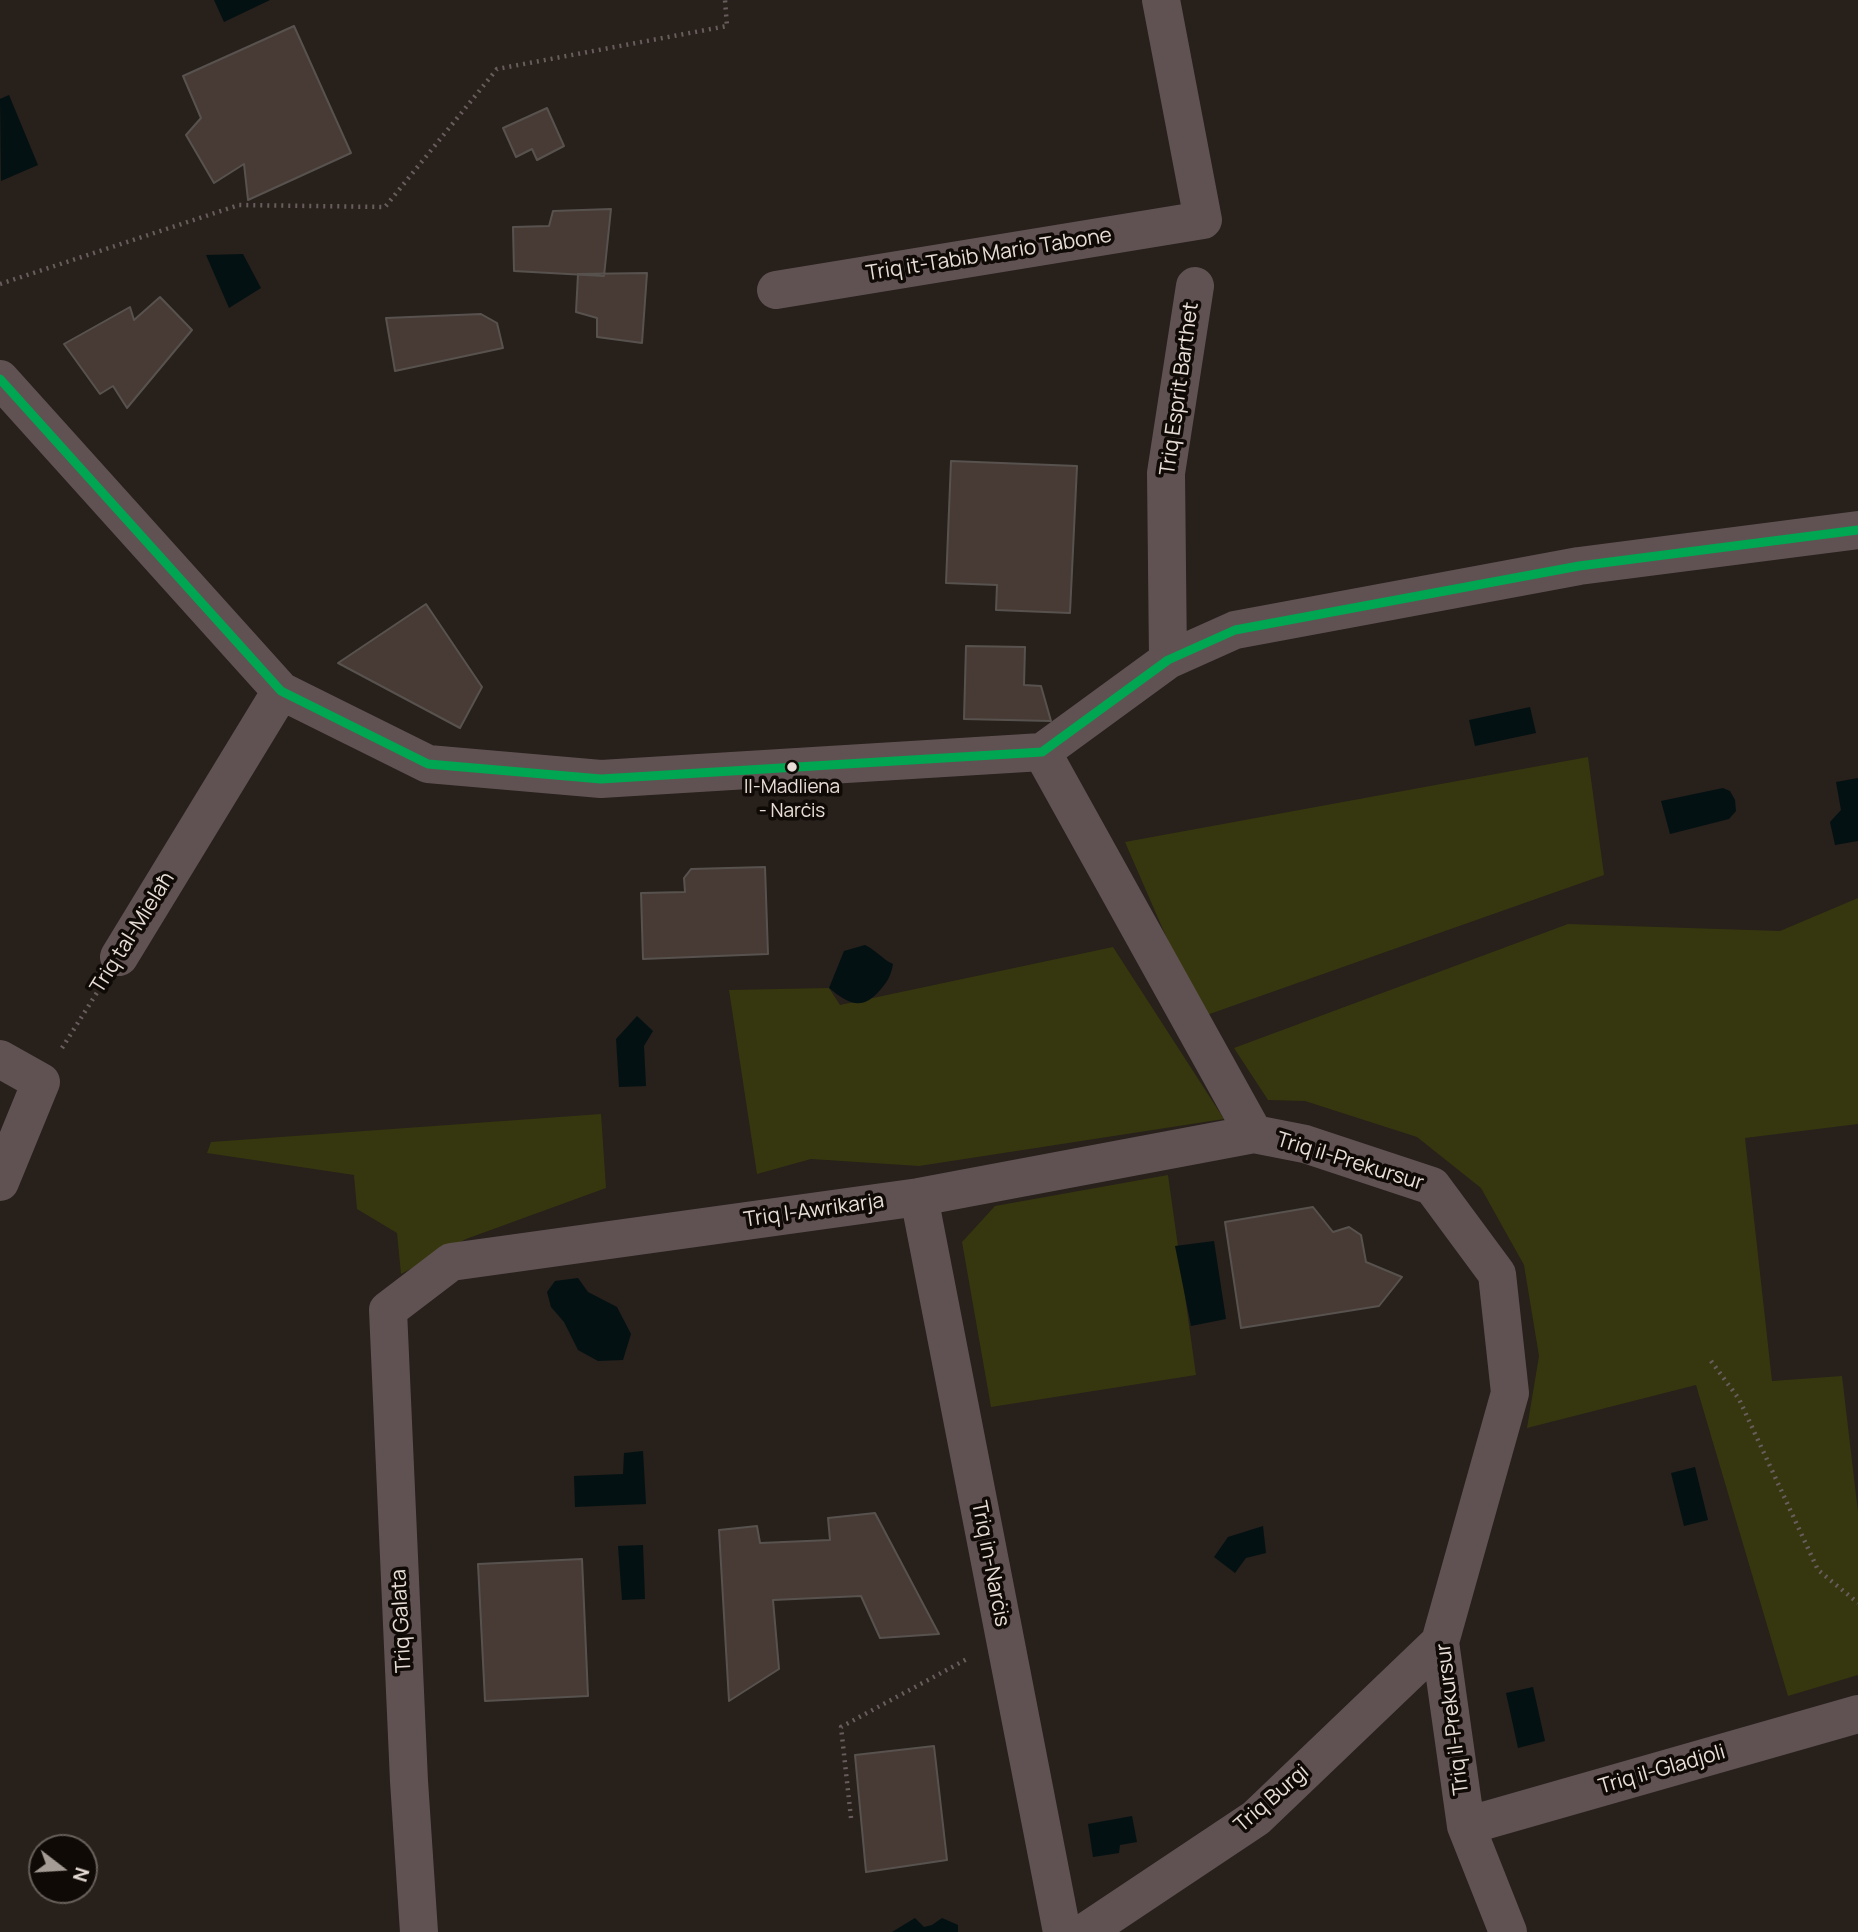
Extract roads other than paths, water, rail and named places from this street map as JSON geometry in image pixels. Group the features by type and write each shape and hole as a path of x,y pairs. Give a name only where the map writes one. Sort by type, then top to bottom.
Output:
{"street":[{"name":"Triq it-Tabib Mario Tabone","path":"776,290 1203,220 1161,0"},
{"name":"Triq Esprit Barthet","path":"1168,660 1166,473 1195,286"},
{"path":"0,379 281,691 428,764 587,778 1042,752 1168,660 1235,631 1579,566 1858,530"},
{"name":"Triq tal-Mielaħ","path":"119,957 281,691"},
{"name":"Triq il-Prekursur","path":"1042,752 1254,1134 1305,1144 1432,1186 1497,1274 1510,1394 1440,1642 1466,1826 1508,1932"},
{"path":"0,1059 41,1082 0,1182"},
{"name":"Triq l-Awrikarja","path":"388,1310 451,1262 919,1197 1254,1134"},
{"name":"Triq in-Narċis","path":"919,1197 1062,1932"},
{"name":"Triq Galata","path":"388,1310 419,1932"},
{"name":"Triq Burgi","path":"1086,1932 1256,1818 1440,1642"},
{"name":"Triq il-Gladjoli","path":"1466,1826 1858,1714"}],"place":[{"name":"Il-Madliena - Narċis","path":"792,767"}]}
